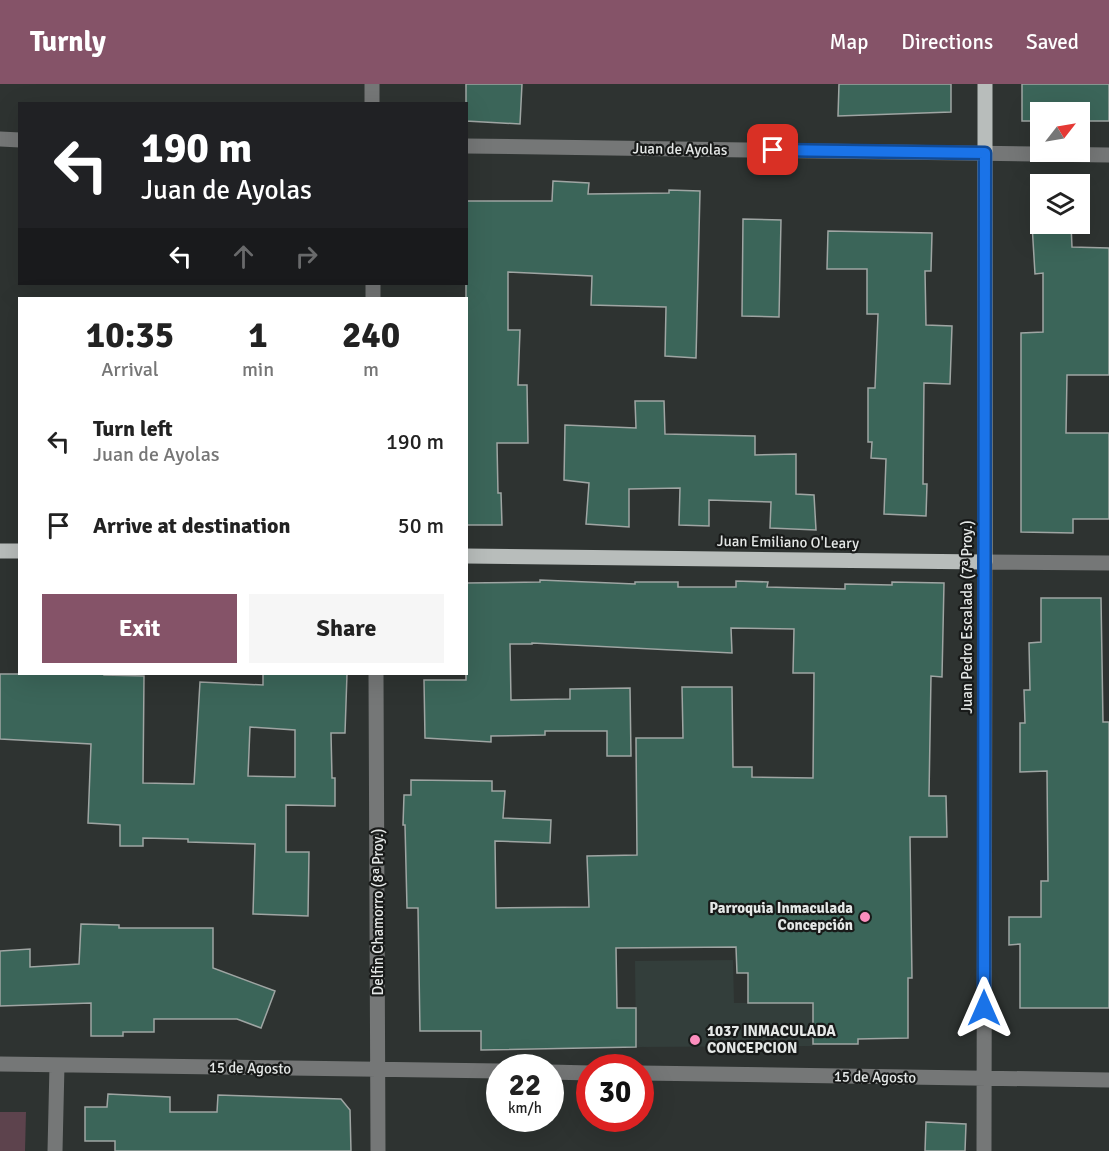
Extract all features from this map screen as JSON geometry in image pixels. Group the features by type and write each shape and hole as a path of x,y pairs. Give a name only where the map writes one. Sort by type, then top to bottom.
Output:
{"main road":[{"name":"Juan Pedro Escalada (7ª Proy.)","path":"985,84 985,562"},
{"path":"0,551 18,552"},
{"name":"Juan Emiliano O'Leary","path":"468,556 985,562"}],"street":[{"path":"372,84 372,102"},
{"path":"0,140 18,140"},
{"name":"Juan de Ayolas","path":"468,146 1109,155"},
{"name":"Juan Emiliano O'Leary","path":"985,562 1109,563"},
{"name":"Juan Pedro Escalada (7ª Proy.)","path":"984,1151 985,562"},
{"name":"Delfin Chamorro (8ª Proy.)","path":"376,675 378,1151"},
{"name":"15 de Agosto","path":"0,1064 486,1071"},
{"path":"55,1151 57,1065"},
{"name":"15 de Agosto","path":"654,1073 1109,1080"}],"shaded area":[{"path":"733,960 734,1003 813,1003 813,1046 636,1047 635,961"},
{"path":"0,1112 26,1112 25,1151 0,1151"}],"building":[{"path":"466,84 522,84 520,124 468,121 468,102 466,102"},
{"path":"839,84 951,84 951,112 838,116"},
{"path":"1022,84 1109,84 1109,121 1090,121 1090,102 1030,102 1030,121 1022,121"},
{"path":"553,181 589,183 588,194 669,193 669,190 700,191 696,358 665,356 666,307 591,305 592,276 508,272 508,330 520,330 518,385 527,385 528,443 497,443 498,493 501,493 502,525 468,525 468,297 466,297 466,285 468,285 468,201 552,201"},
{"path":"743,219 781,220 779,317 742,316"},
{"path":"828,231 932,233 931,271 925,271 926,325 952,326 950,384 924,383 923,484 927,484 926,516 884,514 886,459 871,458 872,442 868,442 868,388 875,388 878,314 867,314 867,269 827,269"},
{"path":"1033,234 1071,234 1072,247 1109,248 1109,375 1067,375 1066,433 1109,433 1109,519 1073,519 1073,533 1021,532 1021,333 1043,332 1043,273 1035,274"},
{"path":"635,401 664,401 665,434 755,436 755,455 796,454 796,494 814,495 816,530 770,528 771,502 709,500 709,526 679,525 680,488 629,489 629,527 586,524 589,483 564,480 565,425 636,428"},
{"path":"540,580 635,584 635,582 678,582 678,587 736,587 736,581 768,582 767,587 845,589 845,584 944,583 942,677 931,676 929,796 946,796 947,837 910,837 912,978 908,978 908,1038 858,1039 858,1044 813,1044 813,1003 748,1003 748,973 737,973 736,947 616,948 617,1008 636,1008 636,1047 481,1050 481,1031 420,1031 418,908 407,908 405,825 403,825 404,795 411,795 411,780 492,781 492,791 505,791 503,818 551,820 550,843 495,841 496,908 589,907 587,856 637,855 636,738 683,738 682,687 732,687 733,767 752,767 752,777 813,778 814,673 793,673 794,629 731,628 732,653 532,643 510,644 511,700 570,699 570,689 630,688 631,756 607,756 607,731 545,731 545,735 491,736 491,742 425,738 424,680 466,680 466,675 468,675 468,583 540,582"},
{"path":"1041,598 1101,598 1103,722 1109,722 1109,1008 1020,1008 1020,944 1009,945 1009,917 1041,917 1041,881 1048,881 1047,771 1020,772 1020,723 1025,723 1024,690 1030,690 1029,643 1041,642"},
{"path":"0,674 144,676 143,783 194,784 200,682 263,685 263,675 347,675 345,733 331,733 335,806 286,805 286,852 309,852 308,916 253,914 255,844 143,838 143,846 120,846 120,825 88,823 91,744 0,739","holes":["250,727 295,730 295,777 248,776"]},
{"path":"81,924 119,925 119,928 213,928 213,968 275,991 261,1028 237,1019 154,1019 154,1032 123,1032 123,1036 91,1036 91,1003 0,1006 0,951 30,949 30,967 79,964"},
{"path":"108,1094 170,1097 170,1112 217,1112 218,1095 341,1099 350,1110 351,1151 115,1151 115,1141 85,1141 85,1107 107,1107"},
{"path":"926,1122 966,1124 965,1151 925,1151"}],"place":[{"name":"Parroquia Inmaculada Concepción","path":"865,917"},
{"name":"1037 INMACULADA CONCEPCION","path":"695,1040"}],"route":[{"path":"773,150 985,153 984,1008"}]}
